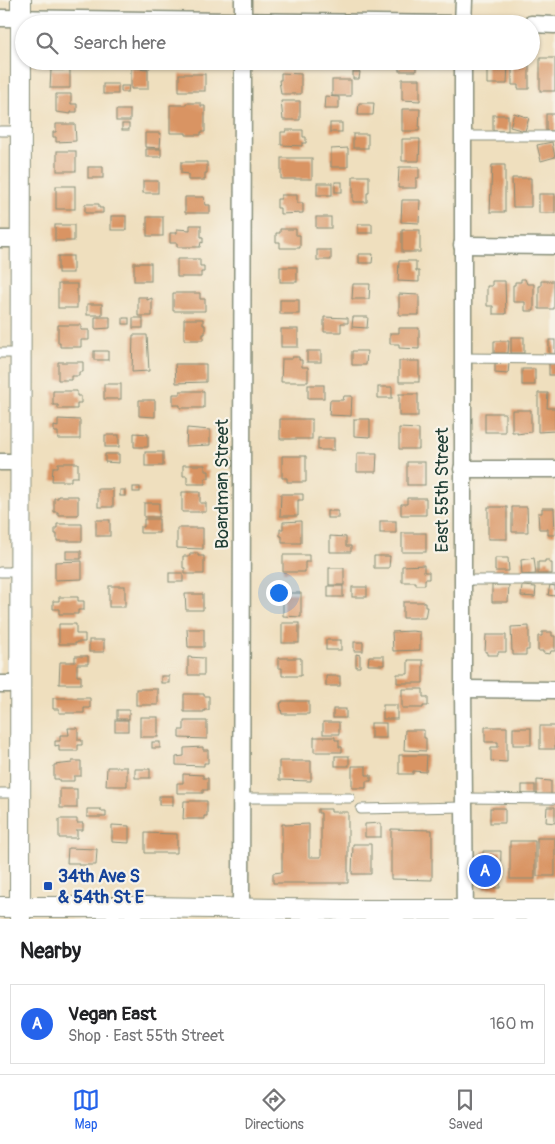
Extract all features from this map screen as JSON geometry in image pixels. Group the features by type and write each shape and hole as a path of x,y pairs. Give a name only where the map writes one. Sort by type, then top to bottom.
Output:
{"street":[{"path":"243,0 243,15"},
{"path":"464,0 464,15"},
{"path":"0,18 21,9 123,15"},
{"path":"540,24 555,25"},
{"path":"20,913 21,793 10,684 20,572 21,70"},
{"name":"Boardman Street","path":"241,908 243,70"},
{"name":"East 55th Street","path":"463,70 462,470 465,914"},
{"path":"0,238 21,239"},
{"path":"462,245 555,246"},
{"path":"0,462 21,462"},
{"path":"462,470 555,470"},
{"path":"463,689 555,690"},
{"path":"0,907 20,913 241,908 346,914 465,914 555,910"}],"lane":[{"path":"0,130 21,131"},
{"path":"462,136 555,136"},
{"path":"0,353 21,353"},
{"path":"462,358 555,358"},
{"path":"0,572 20,572"},
{"path":"463,580 555,580"},
{"path":"0,793 21,793"},
{"path":"241,798 350,798"},
{"path":"361,809 555,799"}],"building":[{"path":"540,58 555,58 555,91 540,91"},
{"path":"51,70 70,70 70,88 50,88"},
{"path":"131,70 148,70 148,89 131,89"},
{"path":"399,70 416,70 416,71"},
{"path":"487,70 508,70 507,84 487,84"},
{"path":"512,70 529,70 529,89 518,89 518,85 512,85"},
{"path":"353,72 360,72 359,79 353,79"},
{"path":"281,73 301,74 301,94 281,94 279,80 281,80"},
{"path":"179,74 205,74 205,91 179,91"},
{"path":"402,79 420,79 420,101 402,100"},
{"path":"332,80 351,80 351,96 332,96"},
{"path":"103,84 118,84 118,94 103,94"},
{"path":"121,86 129,86 128,92 121,92"},
{"path":"56,94 71,94 71,104 77,104 77,112 71,112 71,114 56,112"},
{"path":"325,96 339,97 339,109 324,109"},
{"path":"281,101 300,101 300,120 283,120"},
{"path":"186,103 201,103 201,106 205,106 205,132 201,132 201,135 170,133 170,105 186,105"},
{"path":"359,103 374,103 373,115 358,115"},
{"path":"402,109 420,109 419,131 402,131"},
{"path":"116,110 130,110 130,121 116,121"},
{"path":"514,113 529,118 525,131 510,127"},
{"path":"546,114 555,114 555,131 546,131"},
{"path":"493,115 508,115 508,131 493,131"},
{"path":"330,123 342,123 342,132 330,132"},
{"path":"56,124 75,124 76,141 56,142 53,132 56,132"},
{"path":"122,124 129,124 129,130 122,130"},
{"path":"286,130 303,130 303,137 306,137 306,143 302,143 302,146 281,145 281,132 286,132"},
{"path":"145,133 161,133 160,148 145,147"},
{"path":"353,134 368,134 368,148 353,148"},
{"path":"402,139 420,139 419,161 402,161"},
{"path":"552,142 555,157 541,161 537,145"},
{"path":"348,148 348,167 331,167 331,149"},
{"path":"146,149 161,149 161,157 146,157"},
{"path":"57,151 76,151 76,171 57,171"},
{"path":"281,158 312,158 312,179 281,179"},
{"path":"181,162 207,162 205,180 188,180 188,174 181,173"},
{"path":"492,165 505,165 505,212 490,212"},
{"path":"88,167 103,167 103,178 88,178"},
{"path":"399,167 419,167 419,178 416,178 416,188 398,188"},
{"path":"353,176 369,176 367,202 353,202"},
{"path":"512,178 531,178 531,207 513,207"},
{"path":"143,181 158,181 158,193 143,193"},
{"path":"335,182 342,182 342,192 335,192"},
{"path":"317,183 332,183 332,195 317,195"},
{"path":"56,186 75,186 75,209 56,209"},
{"path":"539,194 555,194 555,213 539,213"},
{"path":"281,195 297,195 297,203 303,203 303,213 280,214 280,208 277,208 277,199 281,199"},
{"path":"185,197 204,197 205,205 210,205 210,213 185,213"},
{"path":"402,200 420,200 419,223 401,222"},
{"path":"85,204 99,204 99,208 103,208 103,213 85,213"},
{"path":"111,216 126,216 126,230 111,230"},
{"path":"147,217 163,217 163,236 147,236"},
{"path":"316,217 331,217 331,228 316,228"},
{"path":"358,224 372,224 372,233 358,233"},
{"path":"55,225 74,225 74,241 55,241"},
{"path":"190,225 201,225 203,243 201,242 200,247 177,247 177,243 170,243 170,233 177,233 177,229 190,230"},
{"path":"280,229 296,229 296,235 300,235 300,248 280,248 280,242 276,242 276,233 280,233"},
{"path":"402,230 420,230 420,252 402,252"},
{"path":"317,250 331,250 331,260 317,260"},
{"path":"359,254 373,254 372,263 359,263"},
{"path":"58,256 73,256 73,273 58,273"},
{"path":"177,259 200,259 200,266 204,266 204,272 201,272 201,277 177,277"},
{"path":"399,261 416,261 416,271 419,271 419,282 398,281"},
{"path":"134,263 151,263 151,281 134,281"},
{"path":"280,267 297,267 297,282 280,282"},
{"path":"521,279 525,279 527,284 534,284 534,311 525,311 525,302 513,302 513,285 515,285 515,282 521,282"},
{"path":"492,281 505,281 506,314 493,314 493,306 487,306 487,286 492,286"},
{"path":"541,281 554,281 554,309 539,309 539,286 541,286"},
{"path":"58,284 77,284 77,308 58,308"},
{"path":"353,284 370,284 369,299 352,299"},
{"path":"173,293 200,293 200,299 205,299 205,311 173,311"},
{"path":"399,294 419,295 419,315 399,315"},
{"path":"138,297 147,297 147,300 152,298 152,316 138,316"},
{"path":"280,300 299,300 299,314 280,314"},
{"path":"87,304 102,304 102,315 87,315"},
{"path":"95,317 110,317 110,328 95,329"},
{"path":"324,317 348,318 348,323 341,323 341,332 324,332"},
{"path":"353,317 368,317 367,328 352,327"},
{"path":"123,318 129,318 129,324 123,324"},
{"path":"133,318 143,318 143,328 133,328"},
{"path":"184,319 203,319 205,334 203,334 203,340 184,340"},
{"path":"58,325 81,325 81,330 89,330 89,340 81,340 81,347 60,347 60,343 58,343"},
{"path":"399,328 419,328 419,349 399,348 399,344 390,344 390,333 399,333"},
{"path":"281,329 298,329 298,347 281,347"},
{"path":"133,335 147,335 149,371 132,372"},
{"path":"511,337 524,337 524,353 511,353"},
{"path":"549,340 555,340 555,354 549,354"},
{"path":"494,341 509,341 508,353 494,353"},
{"path":"94,351 108,351 108,360 94,360"},
{"path":"307,351 321,351 321,362 307,362"},
{"path":"352,351 367,351 366,365 352,365"},
{"path":"292,357 299,357 299,360 302,360 302,367 308,367 308,382 281,382 282,359 292,359"},
{"path":"399,361 419,361 419,382 399,382"},
{"path":"58,362 83,362 83,372 79,372 79,376 71,376 71,380 58,380"},
{"path":"495,363 509,363 508,374 495,373"},
{"path":"549,363 555,363 555,375 549,375"},
{"path":"175,364 206,364 206,382 176,383"},
{"path":"522,369 535,369 535,385 522,385"},
{"path":"104,384 121,384 121,399 104,399"},
{"path":"308,385 324,385 324,398 308,398"},
{"path":"378,387 392,387 392,398 378,398"},
{"path":"53,391 77,391 77,396 81,396 81,403 77,403 77,409 58,409 58,405 53,405"},
{"path":"180,391 204,391 204,408 180,408 180,405 173,405 173,394 180,394"},
{"path":"538,393 548,393 547,408 555,408 555,431 538,432"},
{"path":"399,394 418,394 418,416 399,416"},
{"path":"344,396 352,396 351,416 329,415 330,400 343,400"},
{"path":"139,400 155,400 155,417 139,416"},
{"path":"512,410 531,410 531,432 517,434 517,432 512,432"},
{"path":"485,413 505,413 505,432 485,432"},
{"path":"58,419 80,420 80,439 58,439 58,432 54,432 54,426 58,427"},
{"path":"280,419 312,419 312,439 280,439"},
{"path":"354,419 370,419 370,437 354,436"},
{"path":"187,428 210,430 210,445 186,446"},
{"path":"399,428 419,429 419,449 399,449"},
{"path":"134,433 148,434 148,447 134,447"},
{"path":"105,435 119,435 119,447 105,447"},
{"path":"318,438 334,438 334,450 318,450"},
{"path":"145,452 163,452 163,466 145,466"},
{"path":"357,453 377,453 376,472 357,472"},
{"path":"105,454 119,454 119,463 105,462"},
{"path":"282,456 306,456 306,482 287,482 287,478 282,478"},
{"path":"407,462 425,462 425,485 407,485"},
{"path":"58,463 78,463 78,477 71,477 71,481 52,481 53,467 58,467"},
{"path":"183,465 205,465 205,471 209,471 209,478 205,478 205,484 187,484 187,476 183,476"},
{"path":"133,487 140,487 140,492 133,492"},
{"path":"98,489 113,489 113,507 98,507"},
{"path":"120,490 125,490 125,496 120,496"},
{"path":"182,492 200,492 200,503 206,503 206,512 182,512"},
{"path":"281,494 303,494 303,500 298,500 298,516 280,516"},
{"path":"58,496 78,496 78,515 58,515 58,512 54,512 54,498 58,498"},
{"path":"407,498 426,498 426,515 401,515 401,504 407,504"},
{"path":"144,503 159,503 159,517 144,517"},
{"path":"488,507 507,507 507,539 488,539"},
{"path":"512,507 527,507 528,532 512,532"},
{"path":"542,508 554,508 555,535 548,535 548,529 539,529 538,513 542,513"},
{"path":"327,511 338,511 338,518 327,518"},
{"path":"144,519 159,519 159,533 140,533 140,527 144,527"},
{"path":"96,520 110,520 110,536 96,536"},
{"path":"301,521 301,543 282,543 280,529 283,529 283,522"},
{"path":"380,521 396,521 396,533 380,533"},
{"path":"57,524 82,524 82,541 57,541 55,528 57,528"},
{"path":"177,528 203,528 203,549 177,548"},
{"path":"402,533 426,533 426,552 402,552"},
{"path":"330,536 346,537 346,546 351,546 351,552 330,552"},
{"path":"66,551 81,551 81,559 66,559"},
{"path":"190,553 198,553 198,556 204,556 204,574 185,574 183,556 190,556"},
{"path":"283,555 309,555 309,562 305,562 305,572 283,572"},
{"path":"374,556 390,556 389,568 374,568"},
{"path":"495,558 508,558 509,571 495,571"},
{"path":"534,558 536,574 522,575 521,560"},
{"path":"545,560 549,560 549,563 552,563 552,574 538,574 538,562 545,562"},
{"path":"82,561 82,579 55,580 55,562"},
{"path":"424,565 424,572 429,572 429,579 425,579 425,585 416,585 416,582 402,582 402,566"},
{"path":"329,568 344,568 344,585 329,585"},
{"path":"169,573 183,573 183,582 169,582"},
{"path":"492,585 509,585 508,602 492,602"},
{"path":"550,585 555,586 555,596 548,595"},
{"path":"109,586 125,586 125,607 109,607"},
{"path":"328,586 343,586 343,597 328,597"},
{"path":"522,586 536,587 535,597 521,596"},
{"path":"352,587 367,587 367,597 352,597"},
{"path":"283,593 301,593 301,617 283,616"},
{"path":"185,594 203,594 203,610 186,610"},
{"path":"59,597 78,597 78,601 84,601 84,610 78,610 78,614 59,614 59,609 53,609 53,601 59,601"},
{"path":"403,602 425,602 425,607 427,607 425,618 403,618"},
{"path":"282,623 299,623 299,643 282,643"},
{"path":"59,624 76,624 76,634 85,634 85,642 59,644"},
{"path":"529,626 529,650 526,650 526,655 513,655 511,627"},
{"path":"187,629 204,629 204,647 188,647"},
{"path":"392,632 420,632 420,650 393,651"},
{"path":"542,632 552,632 552,636 555,636 555,651 551,651 550,654 538,651 538,636 542,636"},
{"path":"486,635 506,635 506,652 498,652 498,655 487,655 487,652 485,652"},
{"path":"89,640 104,640 104,652 89,652"},
{"path":"326,640 341,640 341,650 326,650"},
{"path":"354,642 363,642 363,651 354,651"},
{"path":"356,654 360,655 360,667 356,667"},
{"path":"75,656 88,656 88,664 77,664 77,676 81,676 81,684 59,684 60,662 75,662"},
{"path":"369,656 384,656 384,665 368,665"},
{"path":"188,657 204,658 204,675 188,675"},
{"path":"278,658 301,658 301,676 282,676 282,668 278,668"},
{"path":"408,660 423,660 423,683 397,683 397,674 408,674"},
{"path":"161,676 169,676 169,683 161,683"},
{"path":"326,676 340,676 340,686 326,686"},
{"path":"136,689 158,689 158,705 136,705"},
{"path":"402,689 423,689 423,697 428,697 428,706 423,706 423,708 402,708"},
{"path":"184,694 204,694 204,696 209,696 209,710 204,710 204,712 184,712"},
{"path":"53,698 90,698 90,708 84,708 84,713 59,713 59,709 53,709"},
{"path":"282,701 309,701 309,714 282,714 280,703"},
{"path":"383,705 397,705 397,719 383,719"},
{"path":"333,709 346,709 346,718 333,718"},
{"path":"117,710 129,710 129,719 117,719"},
{"path":"140,717 158,717 158,737 140,737"},
{"path":"115,720 128,720 128,731 115,731"},
{"path":"184,721 207,721 207,739 179,738 179,730 184,730"},
{"path":"323,722 339,722 339,734 323,734"},
{"path":"371,723 386,723 386,738 371,738"},
{"path":"540,726 555,726 555,749 540,749"},
{"path":"485,727 507,727 507,762 491,761 491,747 498,747 498,742 485,742"},
{"path":"68,728 78,728 78,740 82,740 82,745 78,745 78,751 59,751 59,745 55,746 55,741 60,741 60,735 69,735"},
{"path":"513,728 531,728 531,745 513,745"},
{"path":"405,730 424,730 426,751 404,750"},
{"path":"314,737 335,737 335,740 339,740 339,747 342,747 342,752 314,752"},
{"path":"152,742 160,742 160,748 152,748"},
{"path":"203,747 203,750 208,750 208,763 204,763 204,766 176,765 176,757 184,756 184,748"},
{"path":"399,755 427,755 426,772 413,771 413,774 399,774"},
{"path":"335,756 349,756 349,766 335,766"},
{"path":"72,761 81,761 81,776 74,776 74,781 54,779 54,765 72,763"},
{"path":"279,761 311,761 311,781 279,780"},
{"path":"352,766 366,766 366,775 371,775 371,781 366,781 366,788 352,788"},
{"path":"107,767 127,767 127,786 106,786"},
{"path":"135,769 150,769 150,778 135,778"},
{"path":"183,774 203,775 203,778 208,778 208,790 203,790 203,793 177,793 177,783 183,783"},
{"path":"537,780 551,781 551,797 537,797"},
{"path":"522,785 535,785 535,795 522,795"},
{"path":"60,789 77,789 77,808 60,808"},
{"path":"159,796 173,796 173,805 159,805"},
{"path":"184,801 207,801 207,816 204,816 204,819 183,819"},
{"path":"547,807 555,807 555,823 546,822"},
{"path":"490,808 505,808 505,823 490,823"},
{"path":"87,809 106,811 106,817 87,817"},
{"path":"318,809 331,809 331,812 348,812 348,883 273,883 273,873 282,872 282,824 309,824 309,857 321,857 321,813 318,813"},
{"path":"59,819 77,819 77,823 83,823 83,830 77,830 77,838 59,838"},
{"path":"381,823 381,837 365,837 365,824"},
{"path":"112,825 129,826 129,843 112,842"},
{"path":"391,829 432,830 432,880 391,879"},
{"path":"145,833 177,834 177,853 145,853"},
{"path":"537,838 555,838 555,876 537,876"},
{"path":"510,841 535,841 535,879 510,879"},
{"path":"353,844 371,844 371,874 352,874"},
{"path":"68,848 97,849 96,865 67,863"},
{"path":"483,851 501,851 500,888 483,888"}],"place":[{"name":"Vegan East","path":"485,871"},
{"name":"34th Ave S & 54th St E","path":"48,886"}]}
